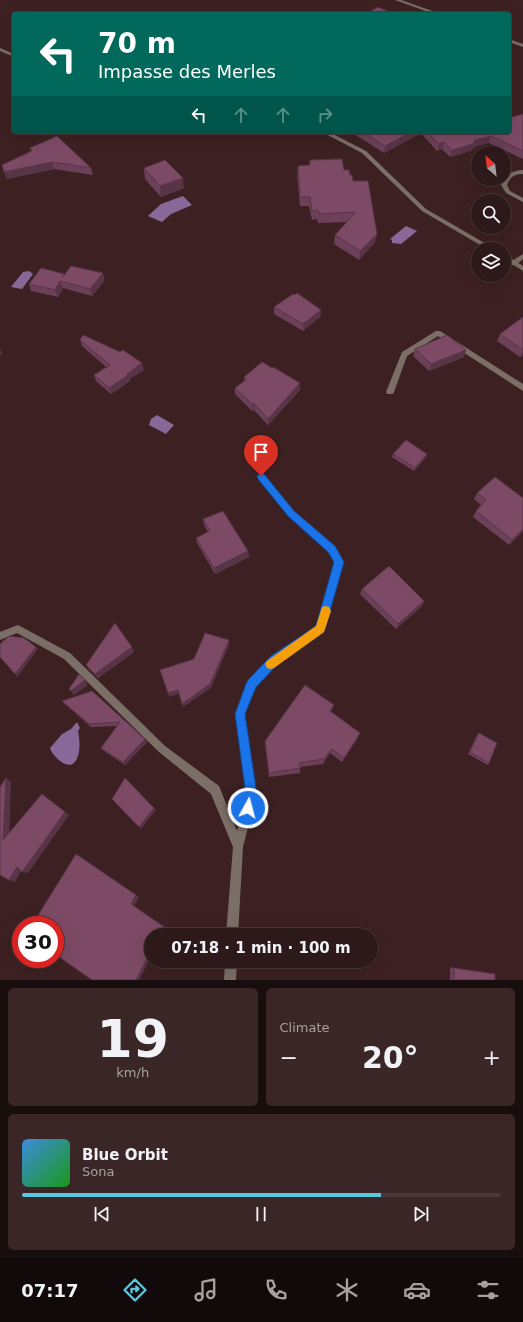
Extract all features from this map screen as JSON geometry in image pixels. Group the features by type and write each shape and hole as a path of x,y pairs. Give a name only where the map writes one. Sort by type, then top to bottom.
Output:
{"street":[{"path":"396,0 433,12"},
{"path":"511,41 523,46"},
{"path":"0,49 12,55"},
{"path":"329,134 364,152 424,210 480,242"},
{"path":"523,172 513,172 507,177 504,185 508,192 523,200"},
{"path":"514,263 523,256"},
{"path":"511,261 523,269"},
{"path":"390,392 404,354 438,333 523,388"},
{"path":"232,928 238,847 251,795 240,714 252,684 275,660 321,628 339,562 332,549 291,514 261,476"},
{"path":"0,636 18,629 66,656 162,749 215,790 238,847"},
{"path":"230,980 231,968"}],"shaded area":[{"path":"183,196 192,205 171,214 162,222 148,216 161,204"},
{"path":"406,226 417,231 401,244 392,243 392,240 390,239"},
{"path":"29,271 33,274 22,289 11,287 23,272"},
{"path":"157,415 174,425 166,434 149,425 151,419"},
{"path":"77,722 80,728 78,731 79,752 74,763 67,765 56,758 50,748 62,734 71,729"}],"building":[{"path":"378,7 389,12 369,12"},
{"path":"523,114 523,151 491,136 475,140 473,144 452,150 444,142 439,144 429,134 511,134 511,117"},
{"path":"366,134 407,134 385,146"},
{"path":"57,136 91,168 53,162 4,172 2,165 32,151 30,148"},
{"path":"342,159 344,170 349,170 353,181 368,181 377,234 360,251 335,235 356,212 319,214 318,210 312,211 310,197 300,197 298,166 310,165 310,160"},
{"path":"165,160 183,178 160,186 144,168"},
{"path":"71,266 103,273 90,289 60,281 55,290 29,284 41,268 64,274 63,277"},
{"path":"297,293 321,310 303,324 274,307 293,294 295,295"},
{"path":"523,317 523,350 500,334"},
{"path":"83,335 120,352 123,350 142,363 109,388 94,375 110,365 80,340"},
{"path":"447,335 466,350 431,364 415,349"},
{"path":"262,362 300,383 268,419 254,403 252,404 235,388 247,379 244,377"},
{"path":"406,440 427,454 415,468 393,454"},
{"path":"495,477 523,498 523,529 512,540 476,511 486,500 477,493"},
{"path":"223,511 248,551 214,568 196,538 210,531 203,519"},
{"path":"389,566 424,601 398,624 362,589"},
{"path":"115,623 132,647 95,674 86,665"},
{"path":"205,633 229,640 210,684 182,704 178,690 168,693 160,670 194,659"},
{"path":"9,636 24,638 36,647 15,674 0,657 0,644"},
{"path":"79,674 85,680 71,691 69,689"},
{"path":"305,685 334,705 330,711 360,733 344,758 332,749 324,759 299,763 301,768 269,773 265,741"},
{"path":"92,691 145,739 123,762 101,748 120,722 89,724 62,701"},
{"path":"479,733 497,743 489,763 470,752"},
{"path":"6,778 3,840 42,794 65,812 22,872 17,867 9,880 0,875 0,787"},
{"path":"125,778 154,808 139,827 112,799"},
{"path":"76,854 136,895 131,904 164,927 144,928 144,965 136,980 92,980 64,960 64,916 38,916"},
{"path":"454,968 495,974 495,980 454,980"}],"slow traffic":[{"path":"271,664 321,628 326,611"}],"route":[{"path":"248,808 251,795 240,714 252,684 275,660 321,628 339,562 332,549 291,514 261,476"}]}
